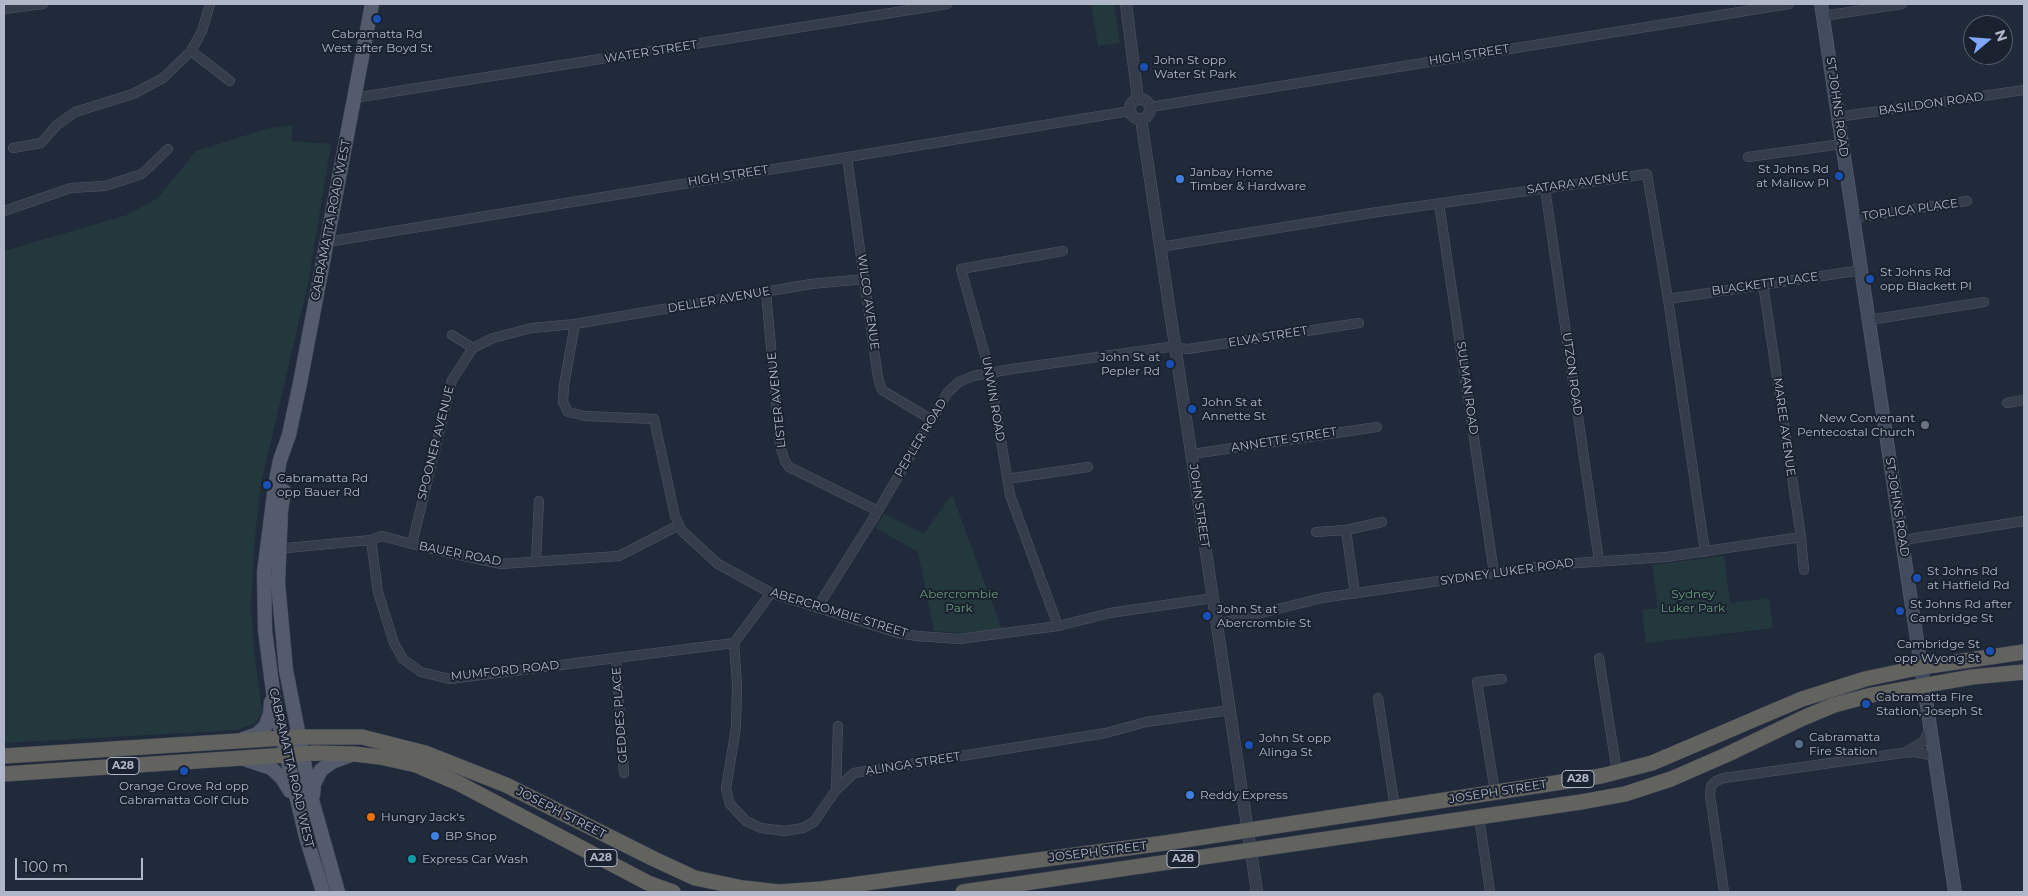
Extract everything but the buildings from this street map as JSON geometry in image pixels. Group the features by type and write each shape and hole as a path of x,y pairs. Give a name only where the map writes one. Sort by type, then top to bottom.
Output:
{"highway":[{"name":"A28","path":"1922,667 2024,652"},
{"name":"JOSEPH STREET","path":"282,738 362,737 425,753 506,785 695,878 743,888 779,892 821,889 1165,843 1617,772 1668,757 1828,690 1865,678 1922,667"},
{"name":"A28","path":"1925,685 2024,672"},
{"name":"JOSEPH STREET","path":"962,892 1024,888 1081,876 1252,849 1590,801 1641,790 1697,768 1834,705 1872,694 1925,685"},
{"name":"A28","path":"4,756 282,738"},
{"name":"JOSEPH STREET","path":"286,756 302,754 354,754 416,765 458,783 648,883 673,892"},
{"name":"A28","path":"4,774 286,756"}],"main road":[{"name":"CABRAMATTA ROAD WEST","path":"323,892 297,802 282,738 272,686 263,599 281,511 288,461 289,435 372,4"},
{"name":"ST JOHNS ROAD","path":"1822,10 1956,892"},
{"name":"CABRAMATTA ROAD WEST","path":"272,549 286,670 302,754 313,805 338,892"},
{"path":"231,742 252,736 265,727 270,714 272,686"},
{"path":"313,805 314,784 319,773 332,762 354,754"},
{"path":"243,759 264,765 278,773 297,802"}],"street":[{"path":"4,9 43,4"},
{"path":"13,148 41,143 57,125 76,112 86,107 132,94 153,84 172,71 192,51 202,31 210,4"},
{"name":"WATER STREET","path":"354,98 947,4"},
{"path":"1126,4 1138,98"},
{"name":"HIGH STREET","path":"1150,106 1789,4"},
{"path":"1822,10 1902,4"},
{"path":"192,51 230,81"},
{"name":"BASILDON ROAD","path":"1838,117 2024,90"},
{"path":"1138,98 1145,100 1150,106 1149,115 1141,119 1135,118 1130,111 1132,102 1138,98"},
{"name":"HIGH STREET","path":"327,242 1130,111"},
{"name":"JOHN STREET","path":"1141,119 1258,892"},
{"path":"1748,157 1842,144"},
{"path":"4,211 71,188 105,186 142,174 168,149"},
{"name":"WILCO AVENUE","path":"847,156 878,378 882,390 932,420"},
{"name":"SATARA AVENUE","path":"1160,247 1439,203 1647,174 1668,299 1704,552"},
{"name":"UTZON ROAD","path":"1545,188 1599,561"},
{"name":"TOPLICA PLACE","path":"1854,218 1967,201"},
{"name":"SULMAN ROAD","path":"1439,203 1494,573"},
{"name":"UNWIN ROAD","path":"1058,626 1016,513 1006,479 990,373 961,269 1063,251"},
{"name":"BLACKETT PLACE","path":"1668,299 1862,270"},
{"name":"DELLER AVENUE","path":"574,324 811,284 865,279"},
{"name":"MAREE AVENUE","path":"1764,284 1801,537 1804,570"},
{"name":"LISTER AVENUE","path":"766,292 780,446 784,461 789,467 878,511"},
{"path":"1869,320 1984,302"},
{"name":"ELVA STREET","path":"1176,348 1188,349 1359,323"},
{"path":"452,335 473,348 493,338 532,328 574,324"},
{"name":"ABERCROMBIE STREET","path":"574,324 564,386 563,402 568,412 584,416 654,419 675,516 682,532 718,564 771,593 898,633 938,638 979,638 1058,626 1110,613 1213,598"},
{"name":"PEPLER ROAD","path":"817,608 878,511 948,392 959,382 973,376 990,373 1169,347 1176,348"},
{"name":"SPOONER AVENUE","path":"412,544 452,380 473,348"},
{"path":"2007,402 2024,400"},
{"name":"ANNETTE STREET","path":"1192,454 1376,427"},
{"path":"1006,479 1088,467"},
{"path":"536,561 540,501"},
{"path":"1316,532 1346,530 1382,522"},
{"path":"1902,540 2024,522"},
{"name":"BAUER ROAD","path":"272,549 371,540 382,536 501,564 619,556 679,525"},
{"path":"1346,530 1355,594"},
{"name":"SYDNEY LUKER ROAD","path":"1217,624 1285,606 1494,573 1599,561 1666,557 1801,537"},
{"name":"MUMFORD ROAD","path":"371,540 378,592 394,643 403,659 421,672 450,679 734,642"},
{"path":"734,642 771,593"},
{"name":"ALINGA STREET","path":"734,642 737,684 736,727 726,789 730,804 746,821 762,828 784,832 803,828 814,822 836,790 854,773 1106,733 1146,722 1231,710"},
{"name":"GEDDES PLACE","path":"616,658 624,773"},
{"path":"1599,658 1617,772"},
{"path":"1495,792 1477,682 1502,679"},
{"path":"1378,698 1395,808"},
{"path":"836,790 838,726"},
{"path":"1902,753 1924,741 1931,726"},
{"path":"1724,892 1710,795 1711,786 1716,781 1724,778 1902,753 1916,752 1930,755 1936,760"},
{"path":"1479,817 1490,892"}],"green space":[{"path":"1091,4 1114,4 1120,43 1098,46"},
{"path":"292,125 292,141 331,144 308,283 261,483 254,548 251,608 254,651 262,712 256,723 237,730 4,743 4,251 127,215 158,198 196,151 266,129"},
{"name":"Abercrombie Park","path":"952,494 1002,630 960,633 934,631 918,552 876,528 884,514 924,534"},
{"name":"Sydney Luker Park","path":"1724,556 1730,603 1769,598 1773,628 1646,643 1642,610 1658,608 1652,565"}],"place":[{"name":"Cabramatta Rd West after Boyd St","path":"377,19"},
{"name":"John St opp Water St Park","path":"1144,67"},
{"name":"St Johns Rd at Mallow Pl","path":"1839,176"},
{"name":"Janbay Home Timber & Hardware","path":"1180,179"},
{"name":"St Johns Rd opp Blackett Pl","path":"1870,279"},
{"name":"John St at Pepler Rd","path":"1170,364"},
{"name":"John St at Annette St","path":"1192,409"},
{"name":"New Convenant Pentecostal Church","path":"1925,425"},
{"name":"Cabramatta Rd opp Bauer Rd","path":"267,485"},
{"name":"St Johns Rd at Hatfield Rd","path":"1917,578"},
{"name":"St Johns Rd after Cambridge St","path":"1900,611"},
{"name":"John St at Abercrombie St","path":"1207,616"},
{"name":"Cambridge St opp Wyong St","path":"1990,651"},
{"name":"Cabramatta Fire Station, Joseph St","path":"1866,704"},
{"name":"Cabramatta Fire Station","path":"1799,744"},
{"name":"John St opp Alinga St","path":"1249,745"},
{"name":"Orange Grove Rd opp Cabramatta Golf Club","path":"184,771"},
{"name":"Reddy Express","path":"1190,795"},
{"name":"Hungry Jack's","path":"371,817"},
{"name":"BP Shop","path":"435,836"},
{"name":"Express Car Wash","path":"412,859"}]}
